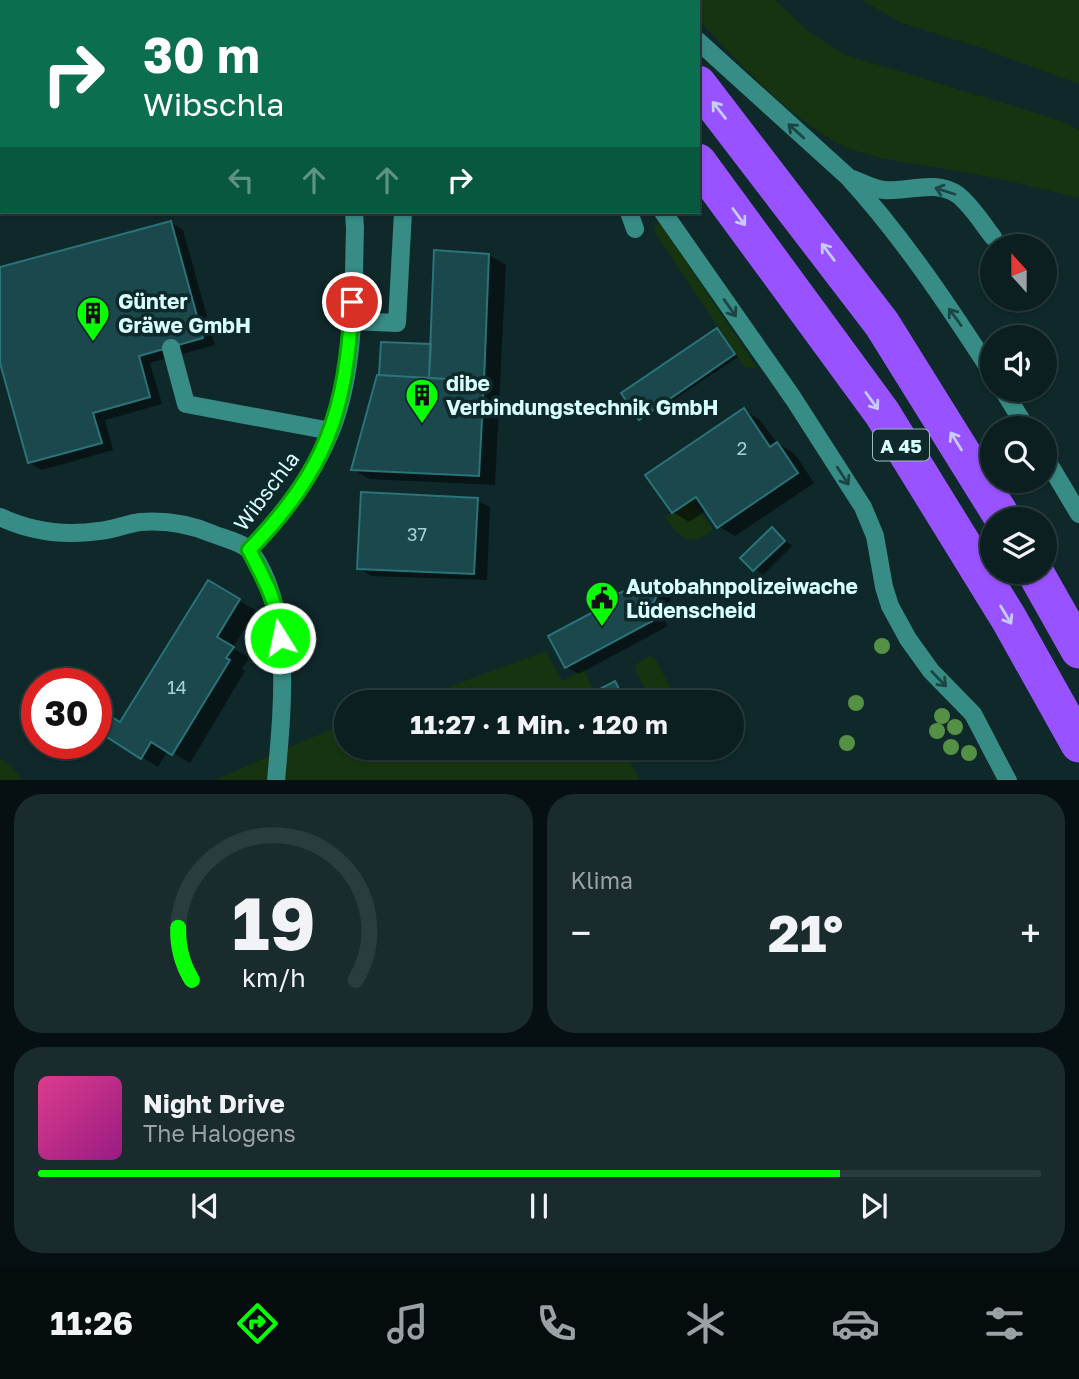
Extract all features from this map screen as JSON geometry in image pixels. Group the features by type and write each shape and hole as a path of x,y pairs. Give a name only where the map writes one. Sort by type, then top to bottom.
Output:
{"highway":[{"name":"A 45","path":"700,87 882,324 996,507"},
{"name":"A 45","path":"700,165 882,414 1009,619 1079,744"},
{"path":"1042,584 1079,650"}],"street":[{"path":"700,43 847,176 886,221 980,354"},
{"path":"847,176 885,190 931,187 947,190 957,195 991,234"},
{"name":"Wibschla","path":"249,550 295,497 313,469 339,407 348,363 354,214"},
{"path":"351,321 397,323 403,214"},
{"path":"630,214 635,229"},
{"path":"664,214 793,398 863,507 875,536 890,606 908,639 931,671 973,714 1008,780"},
{"path":"170,348 186,404 331,430"},
{"path":"1057,477 1079,514"},
{"name":"Wibschla","path":"0,517 33,530 56,533 99,531 139,522 189,524 249,550 271,590 280,624 276,780"}],"green space":[{"path":"700,0 775,0 809,32 846,55 1062,121 1079,130 1079,198 989,177 862,153 815,129 745,69 700,21"},
{"path":"862,0 1079,0 1079,84 900,22"},
{"path":"658,223 755,368 745,367 655,233 654,227"},
{"path":"692,500 713,530 691,540 681,536 665,517"},
{"path":"546,651 562,681 584,669 593,690 440,690"},
{"path":"650,656 655,658 672,690 646,690 635,669 636,664"},
{"path":"334,729 334,760 629,760 640,780 213,780"},
{"path":"0,758 14,769 22,780 0,780"}],"building":[{"name":"Günter Gräwe GmbH","path":"171,221 203,338 139,356 150,397 93,413 102,443 28,463 0,363 0,267"},
{"path":"434,250 489,254 484,381 429,378"},
{"path":"717,328 735,354 639,420 621,393"},
{"path":"381,342 431,344 429,378 379,375"},
{"name":"dibe Verbindungstechnik GmbH","path":"377,375 484,381 479,476 351,470"},
{"path":"744,408 770,447 777,442 798,473 717,528 696,497 672,513 645,475"},
{"path":"361,492 478,498 474,574 357,569"},
{"path":"772,527 785,541 753,571 740,558"},
{"path":"208,580 240,599 217,637 234,647 226,658 230,660 172,755 151,742 141,759 112,740 112,717 120,722"},
{"name":"Autobahnpolizeiwache Lüdenscheid","path":"647,580 659,591 654,602 649,605 656,619 565,668 548,636 597,610 595,605"},
{"path":"615,681 620,690 598,690"}],"place":[{"name":"Günter Gräwe GmbH","path":"93,343"},
{"name":"dibe Verbindungstechnik GmbH","path":"422,425"},
{"name":"Autobahnpolizeiwache Lüdenscheid","path":"602,628"}],"route":[{"path":"280,638 280,624 271,590 249,550 295,497 313,469 331,430 348,363 352,302"}]}
